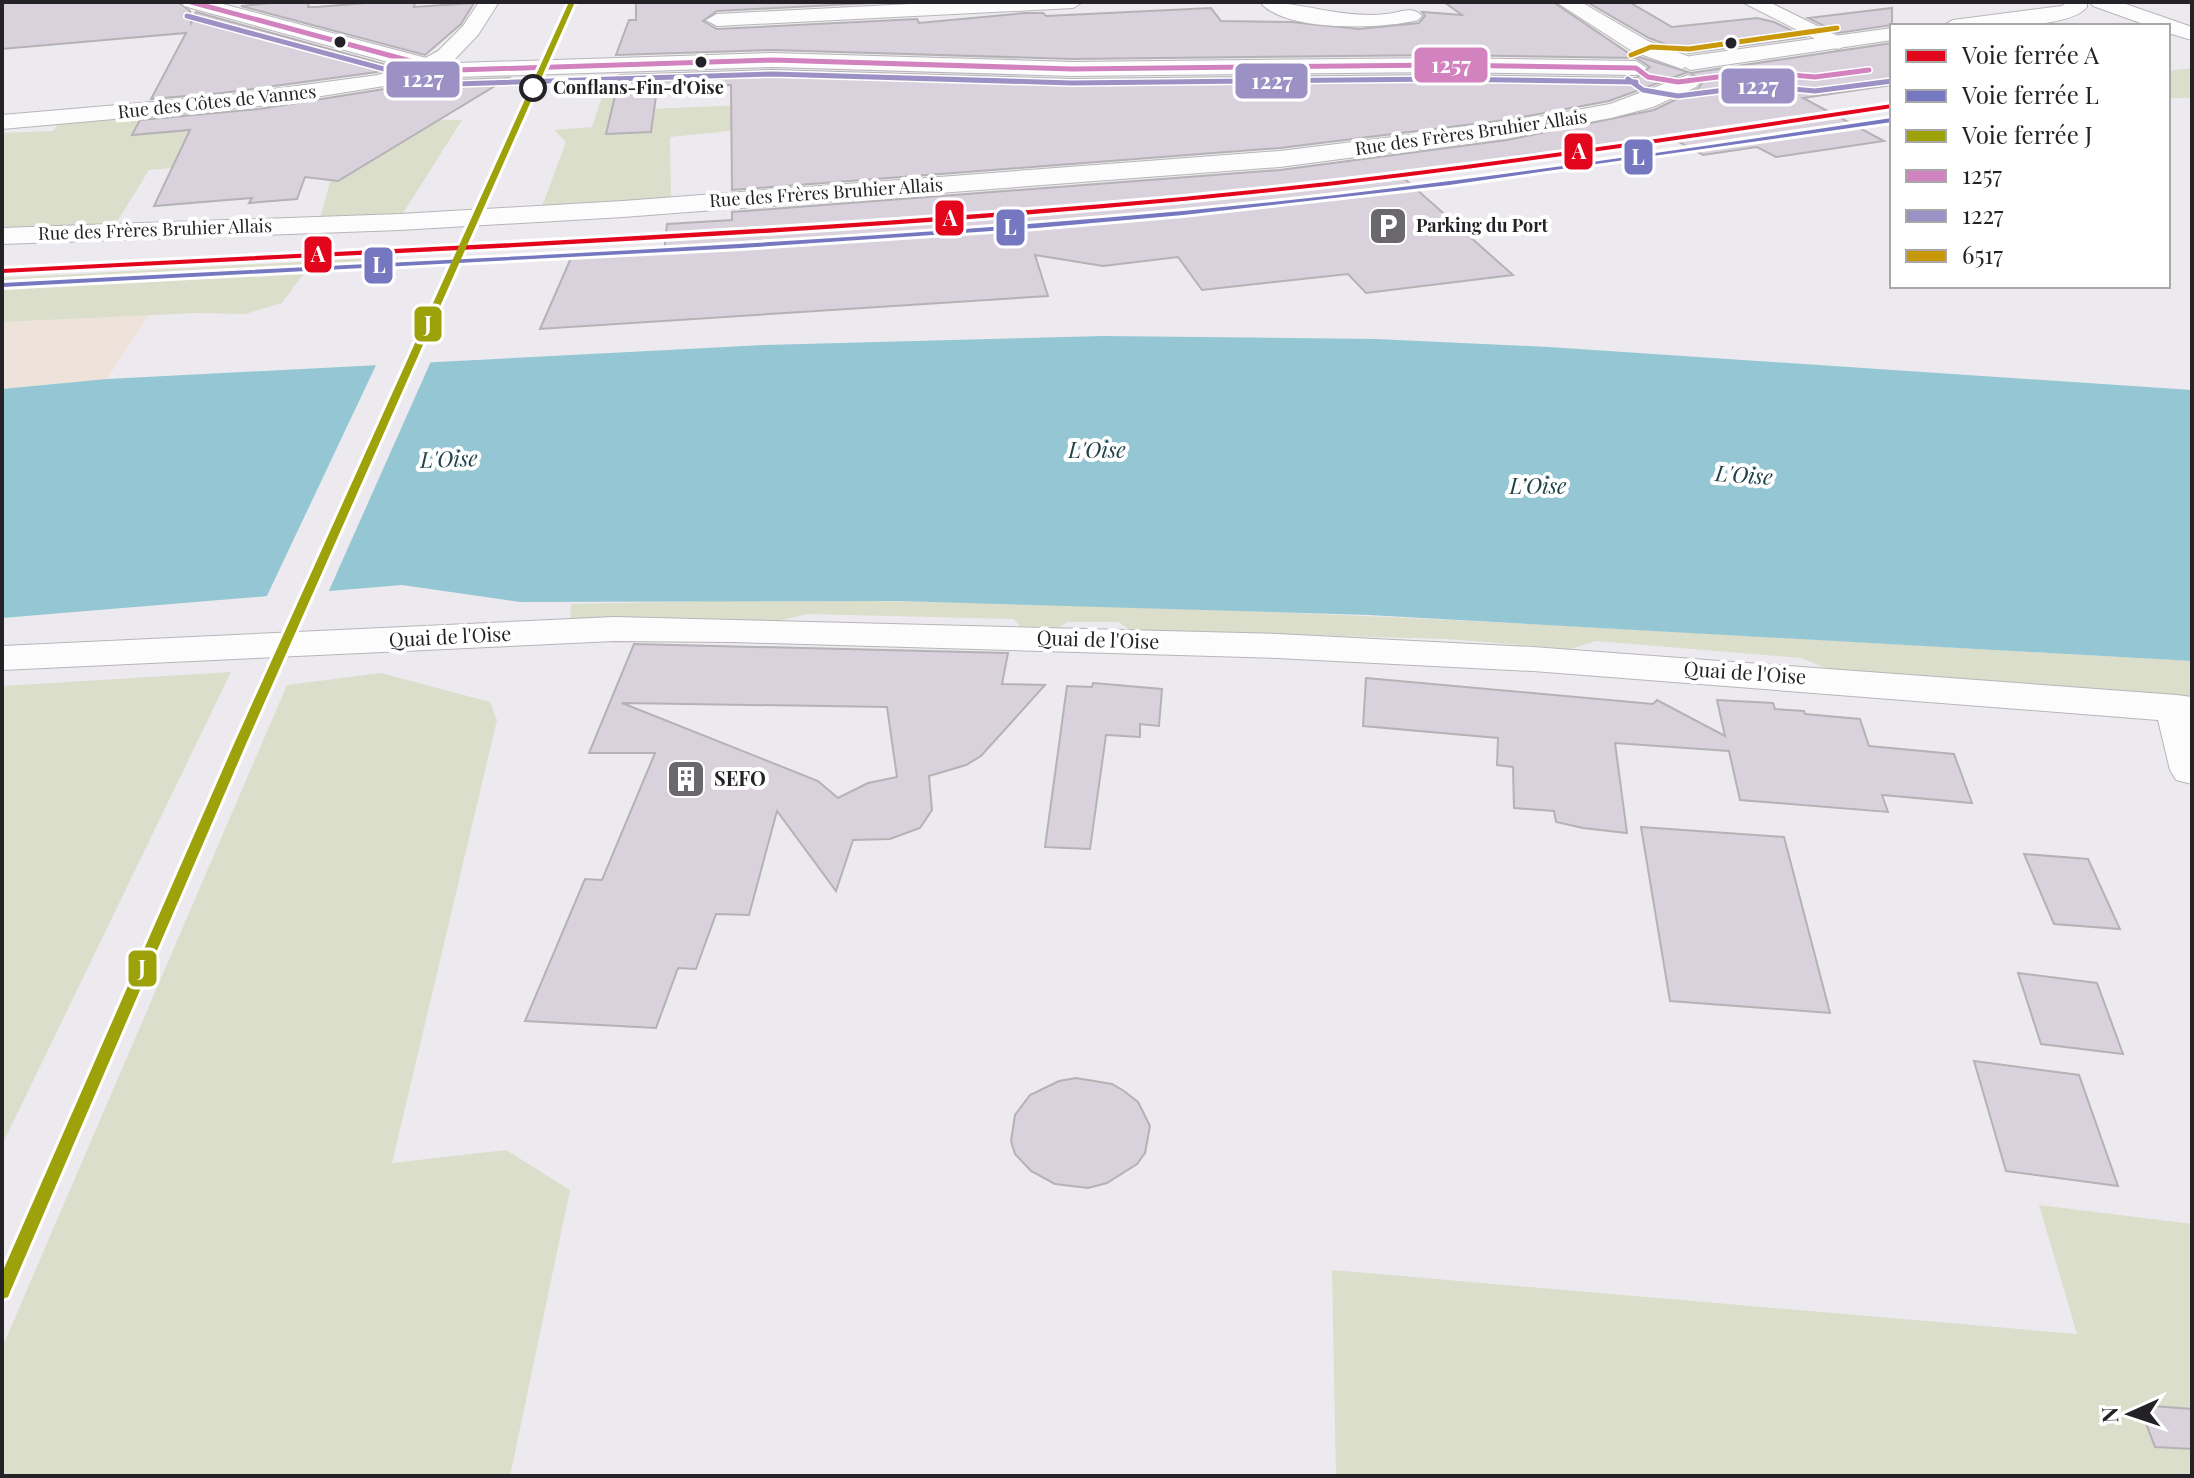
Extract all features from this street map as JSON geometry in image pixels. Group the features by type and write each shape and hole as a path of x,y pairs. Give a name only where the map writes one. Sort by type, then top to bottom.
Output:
{"street":[{"path":"191,2 429,66 480,70 718,60 816,60 1072,69 1441,65 1643,71 1687,69 1890,34"},
{"path":"429,66 474,27 489,2"},
{"path":"718,60 714,11 1073,2"},
{"path":"1270,2 1329,17 1403,18"},
{"path":"1566,2 1643,71 1687,69"},
{"path":"1752,2 1839,42"},
{"path":"2100,2 2163,24"},
{"path":"1965,24 2076,5 2139,24"},
{"path":"2170,26 2192,34"},
{"path":"2170,35 2192,42"},
{"name":"Rue des Côtes de Vannes","path":"2,122 243,101 377,83 429,66"},
{"name":"Rue des Frères Bruhier Allais","path":"2,236 400,222 623,209 1280,159 1506,130 1643,71"},
{"name":"Quai de l'Oise","path":"2,658 614,629 734,630 1277,646 1533,659 2184,709"},
{"path":"2184,709 2192,770"}],"shaded area":[{"path":"149,315 107,379 2,389 2,322"}],"green space":[{"path":"2192,68 2192,98 2170,98 2170,71"},
{"path":"654,75 650,109 744,105 800,124 670,137 671,201 538,217 566,142 554,130 592,127 608,78"},
{"path":"203,111 200,116 462,120 400,218 320,219 338,153 149,170 115,225 2,229 2,133 53,131 60,122"},
{"path":"374,258 366,270 304,273 282,303 245,314 196,313 2,322 2,278"},
{"path":"769,600 1303,613 2192,661 2192,696 1826,668 1801,658 1596,641 1571,649 1447,639 1129,630 1119,622 1068,622 1058,628 1020,626 1013,619 808,614 777,621 570,620 571,604"},
{"path":"231,672 2,1145 2,686"},
{"path":"381,673 490,702 497,720 392,1163 506,1150 570,1190 510,1476 2,1476 2,1348 287,685"},
{"path":"2039,1205 2192,1224 2192,1476 1336,1476 1332,1270 2077,1334"}],"water":[{"name":"L’Oise","path":"1103,336 1376,339 1549,347 2192,390 2192,661 1369,615 897,601 520,602 402,585 2,618 2,389 107,379 765,345"}],"pier":[{"path":"432,359 327,595 265,600 378,361"}],"building":[{"path":"2,2 178,2 190,11 191,23 196,12 394,67 377,72 222,93 151,99 186,33 2,49"},
{"path":"309,2 308,7 377,2 415,2 414,7 474,3 461,24 425,55 241,6"},
{"path":"636,2 891,2 717,11 703,21 717,29 917,19 919,23 1025,13 1043,13 1046,16 1211,8 1221,21 1291,22 1359,29 1419,23 1425,16 1422,12 1462,15 1444,2 1553,2 1630,54 1688,72 1609,101 1506,120 1280,148 732,190 731,85 657,89 651,132 606,134 620,75 773,70 1072,79 1441,75 1636,78 1650,67 1636,58 1441,55 1072,59 773,50 616,55 629,20 636,20"},
{"path":"1587,2 1629,2 1672,27 1757,18 1774,22 1805,37 1689,53 1649,38"},
{"path":"1892,8 1890,25 1838,33 1808,18"},
{"path":"1890,43 1890,85 1803,98 1884,141 1776,157 1757,147 1703,155 1666,135 1398,173 1513,275 1366,293 1348,274 1202,290 1178,257 1103,266 1035,255 1048,296 540,329 571,258 664,253 667,224 732,220 732,212 1280,170 1507,140 1654,110 1698,89 1703,81 1690,73"},
{"path":"428,75 457,80 508,78 338,181 305,177 297,199 249,203 252,198 154,206 190,130 132,135 140,120 259,109 403,86"},
{"path":"634,644 1008,653 1002,684 1045,685 981,756 966,765 929,776 932,810 920,828 890,839 853,840 836,891 777,811 749,915 716,914 696,969 678,968 656,1028 525,1021 585,879 602,880 655,753 589,753","holes":["622,703 887,707 897,777 868,783 838,798 818,781"]},
{"path":"1366,678 1653,704 1657,700 1725,736 1717,700 1773,703 1775,709 1860,719 1869,746 1954,754 1972,803 1882,795 1888,812 1740,800 1729,751 1615,743 1627,833 1583,828 1556,822 1554,811 1514,808 1513,767 1497,765 1498,738 1363,726"},
{"path":"1093,683 1162,689 1159,726 1140,724 1140,737 1106,735 1090,849 1045,847 1067,686 1092,687"},
{"path":"1641,827 1784,837 1830,1013 1670,1001"},
{"path":"2024,854 2088,859 2120,929 2054,924"},
{"path":"2018,973 2097,983 2123,1054 2041,1044"},
{"path":"1974,1061 2079,1075 2118,1186 2006,1171"},
{"path":"1076,1078 1112,1084 1124,1091 1138,1102 1150,1126 1145,1153 1137,1164 1107,1183 1088,1188 1055,1184 1031,1171 1015,1154 1011,1141 1015,1115 1030,1095 1059,1081"},
{"path":"2139,1405 2192,1409 2192,1449 2155,1447"}],"rail line":[{"name":"J","path":"2,1292 240,744 572,2"},
{"name":"A","path":"2,271 593,241 1036,212 1272,190 1449,169 1890,106"},
{"name":"L","path":"3,285 741,246 1036,226 1272,204 1449,183 1890,120"}],"transit line":[{"name":"1257","path":"191,2 429,66 457,70 773,60 1072,69 1441,65 1636,68 1648,77 1678,82 1757,72 1815,77 1869,70"},
{"name":"1227","path":"187,16 425,80 456,84 773,74 1072,83 1441,79 1636,82"},
{"name":"6517","path":"1631,55 1651,47 1689,49 1837,28"},
{"name":"1227","path":"1628,79 1643,90 1678,96 1757,86 1815,91 1890,81"}],"place":[{"name":"Conflans-Fin-d'Oise","path":"533,88"},
{"name":"Parking du Port","path":"1388,226"},
{"name":"SEFO","path":"686,779"}],"water label":[{"name":"L'Oise","path":"1097,450"},
{"name":"L'Oise","path":"449,459"},
{"name":"L'Oise","path":"1744,475"}]}
